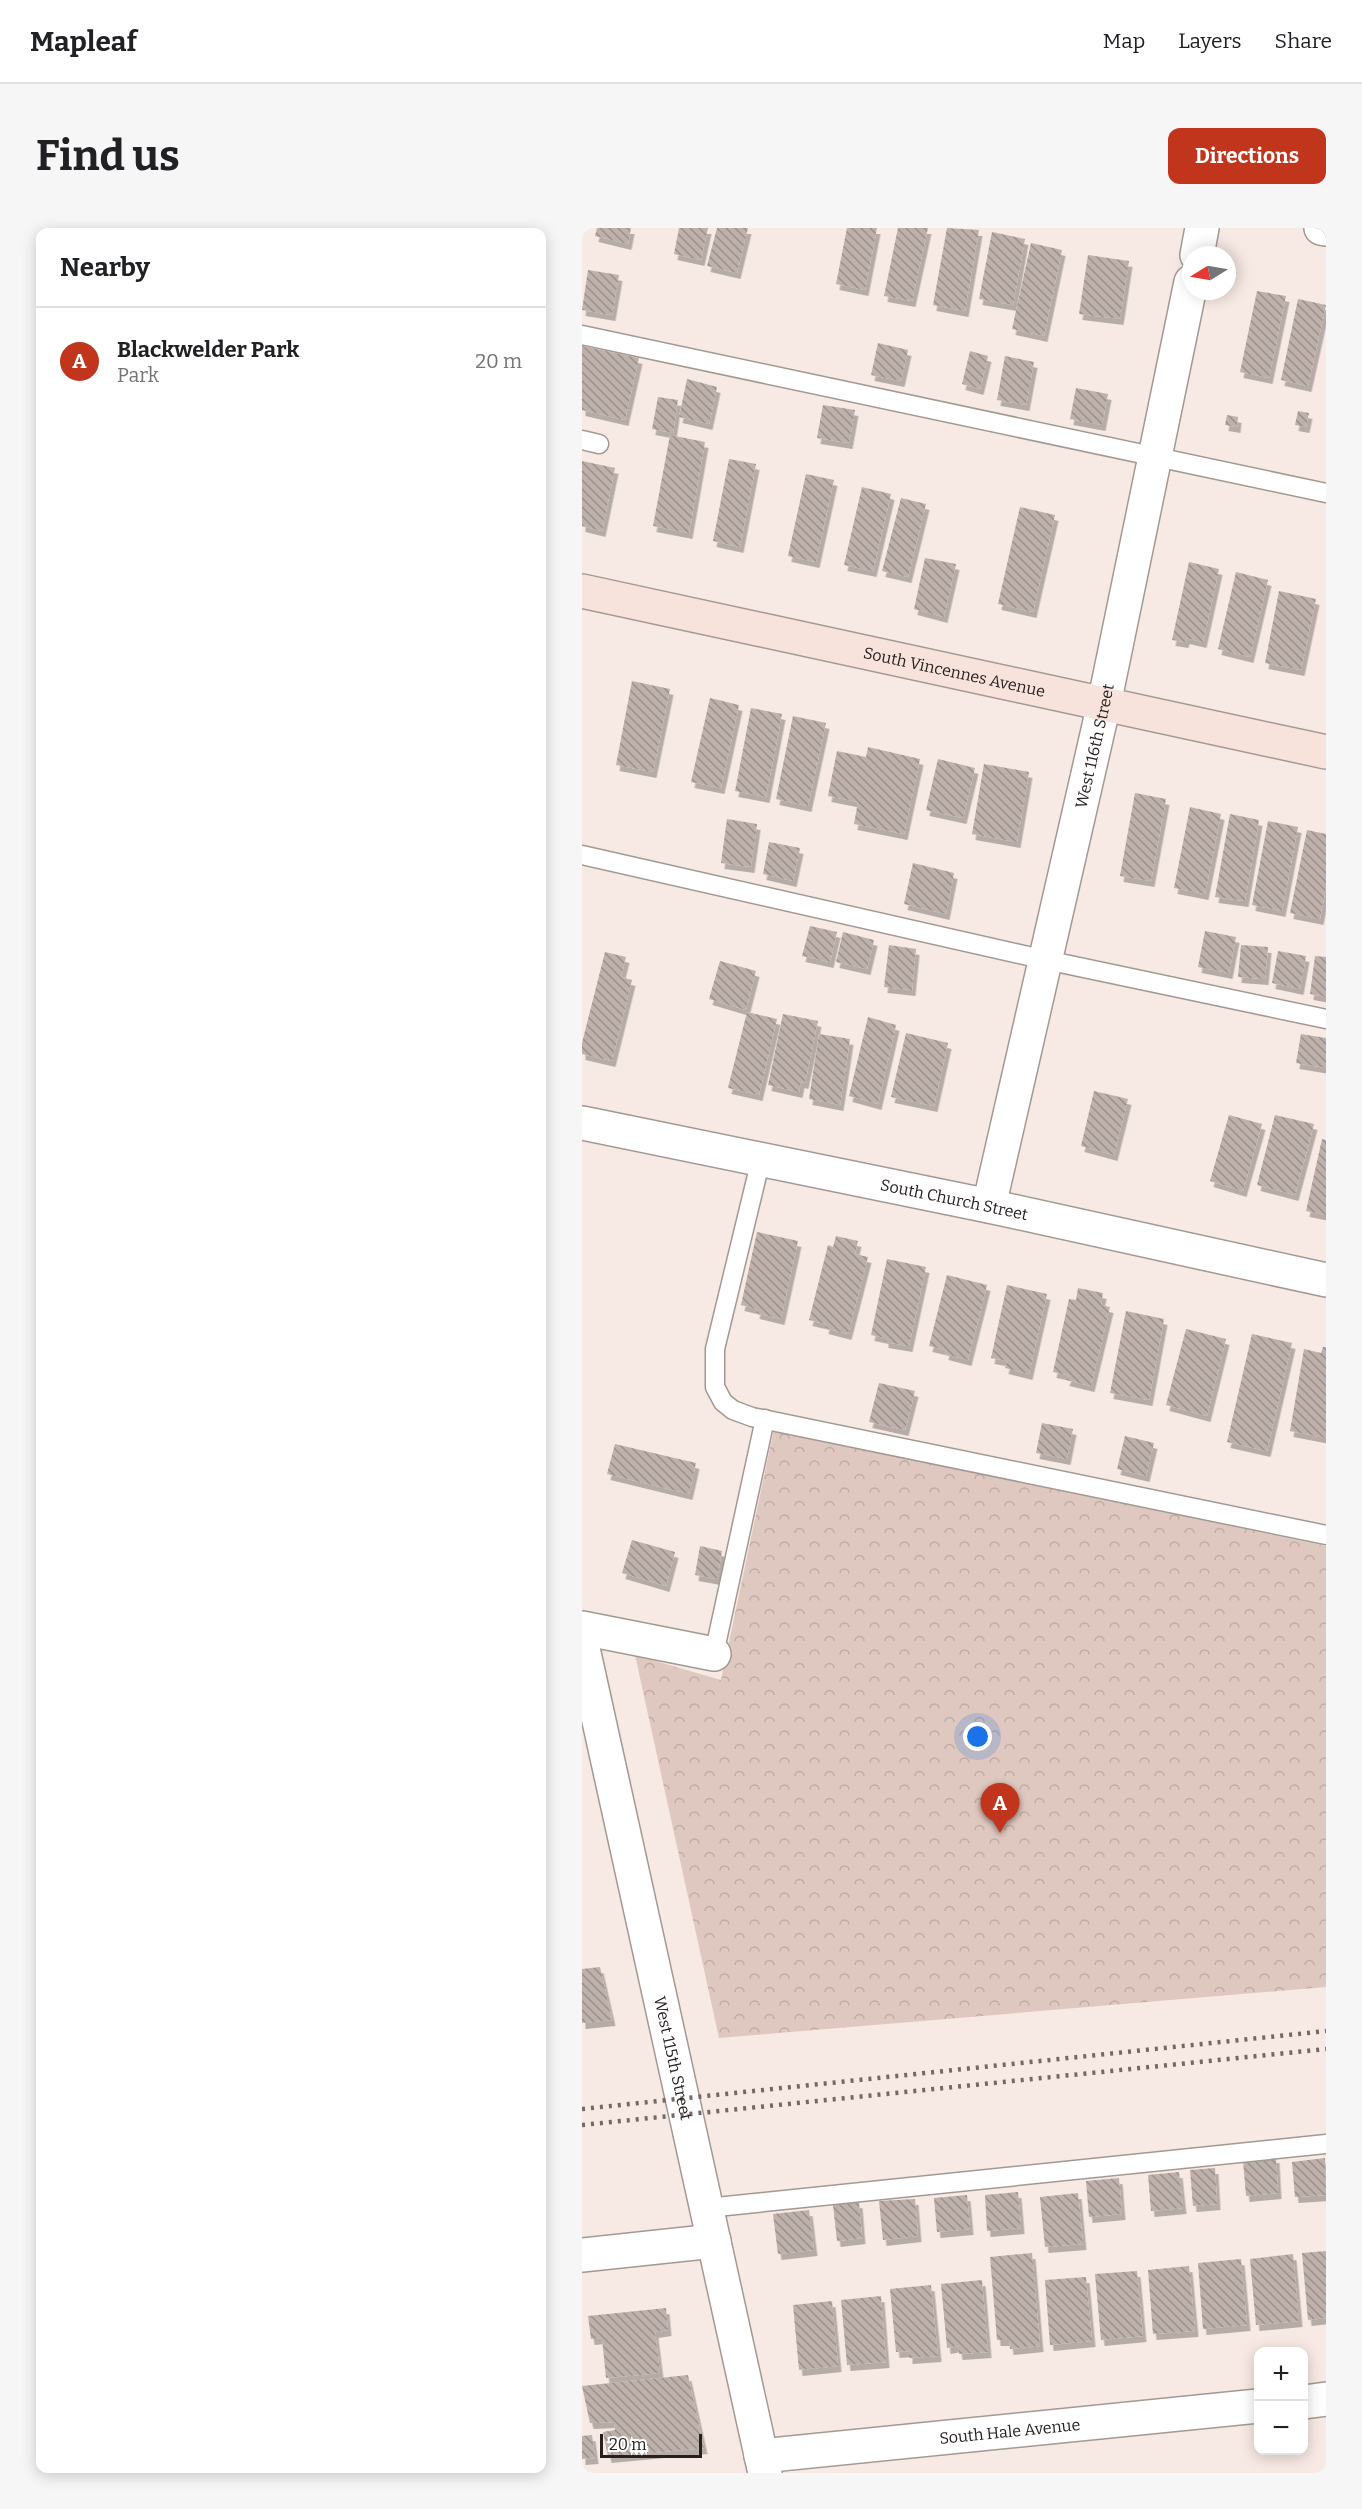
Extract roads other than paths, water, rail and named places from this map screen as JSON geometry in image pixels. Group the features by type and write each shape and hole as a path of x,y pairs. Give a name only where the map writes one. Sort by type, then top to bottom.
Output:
{"main road":[{"name":"South Vincennes Avenue","path":"582,591 1326,752"}],"street":[{"path":"1199,246 1202,228"},
{"path":"1321,228 1326,229"},
{"name":"West 116th Street","path":"989,1206 1104,704 1187,300"},
{"name":"South Church Street","path":"582,1123 989,1206 1326,1280"},
{"path":"582,1628 714,1654"},
{"name":"West 115th Street","path":"582,1644 592,1738 707,2208 763,2465"},
{"path":"582,2255 714,2241"},
{"path":"1308,2402 1326,2400"},
{"name":"South Hale Avenue","path":"763,2465 1254,2406"}],"lane":[{"path":"582,335 1326,493"},
{"path":"582,855 1046,960 1326,1019"},
{"path":"761,1159 715,1349 715,1387 723,1402 733,1410 765,1419 1326,1536"},
{"path":"714,1654 765,1419"},
{"path":"707,2208 1326,2144"}],"railway":[{"path":"582,2109 1326,2031"},
{"path":"582,2125 1326,2049"}],"place":[{"name":"Blackwelder Park","path":"1000,1833"}]}
